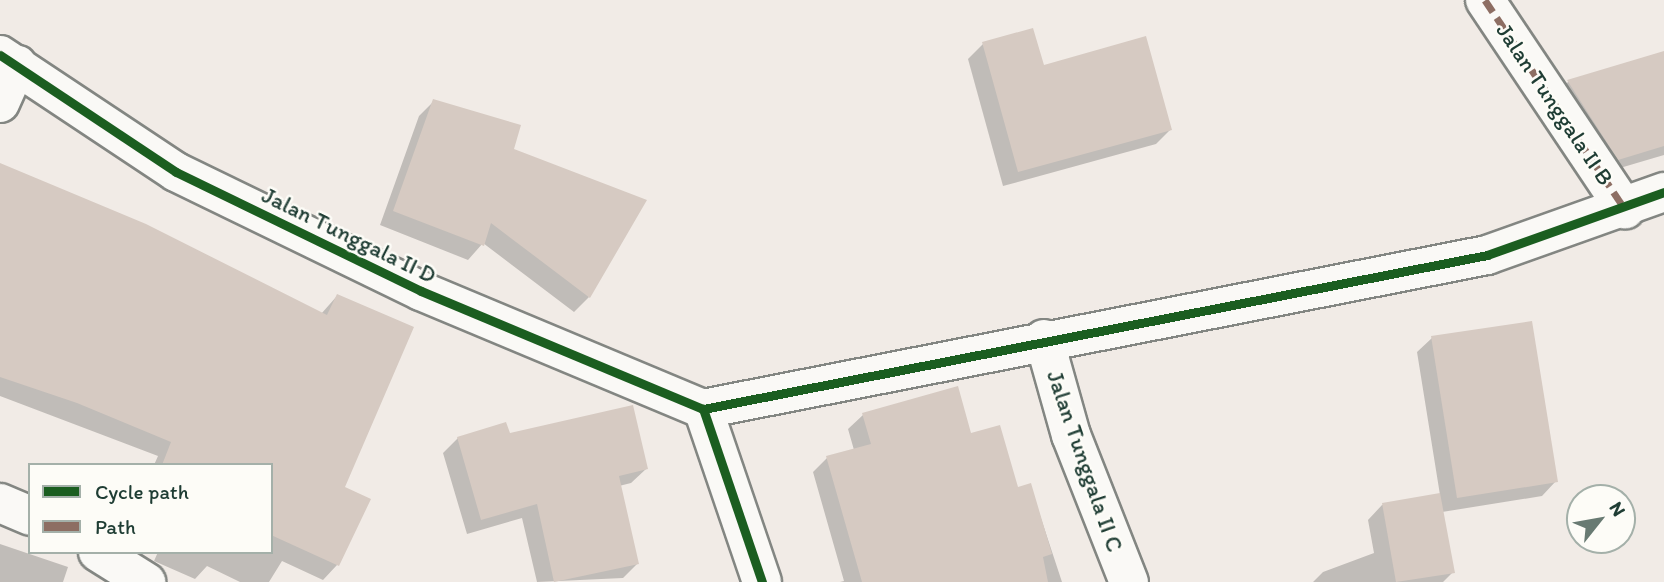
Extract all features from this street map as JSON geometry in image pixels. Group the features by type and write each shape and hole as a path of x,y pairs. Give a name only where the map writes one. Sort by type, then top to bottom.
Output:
{"street":[{"name":"Jalan Tunggala II B","path":"1485,0 1625,209"},
{"path":"0,103 8,60"},
{"name":"Jalan Tunggala II D","path":"8,60 176,172 421,291 703,409"},
{"path":"762,582 703,409 1044,339 1487,255 1625,209 1664,192"},
{"name":"Jalan Tunggala II C","path":"1044,339 1071,435 1129,582"},
{"path":"0,503 28,515"},
{"path":"101,554 146,582"}],"building":[{"path":"1033,28 1044,65 1146,36 1172,130 1018,172 982,42"},
{"path":"1664,51 1664,146 1618,160 1567,80"},
{"path":"433,99 521,125 514,149 647,200 590,298 491,223 484,246 393,211"},
{"path":"0,163 146,224 327,315 337,294 414,327 345,487 371,499 339,566 273,536 273,463 163,463 171,442 77,403 0,377"},
{"path":"1532,321 1558,482 1457,498 1431,336"},
{"path":"958,386 971,433 1000,425 1018,487 1031,483 1052,554 1043,557 1048,582 862,582 826,456 871,444 862,413"},
{"path":"633,405 648,469 619,476 639,564 554,582 537,504 481,520 457,437 506,422 510,433"},
{"path":"1440,493 1455,573 1396,582 1382,503"}],"marked path":[{"path":"1485,0 1625,209"}],"cycle path":[{"path":"0,55 176,172 421,291 703,409"},
{"path":"762,582 703,409 1487,255 1664,192"}]}
